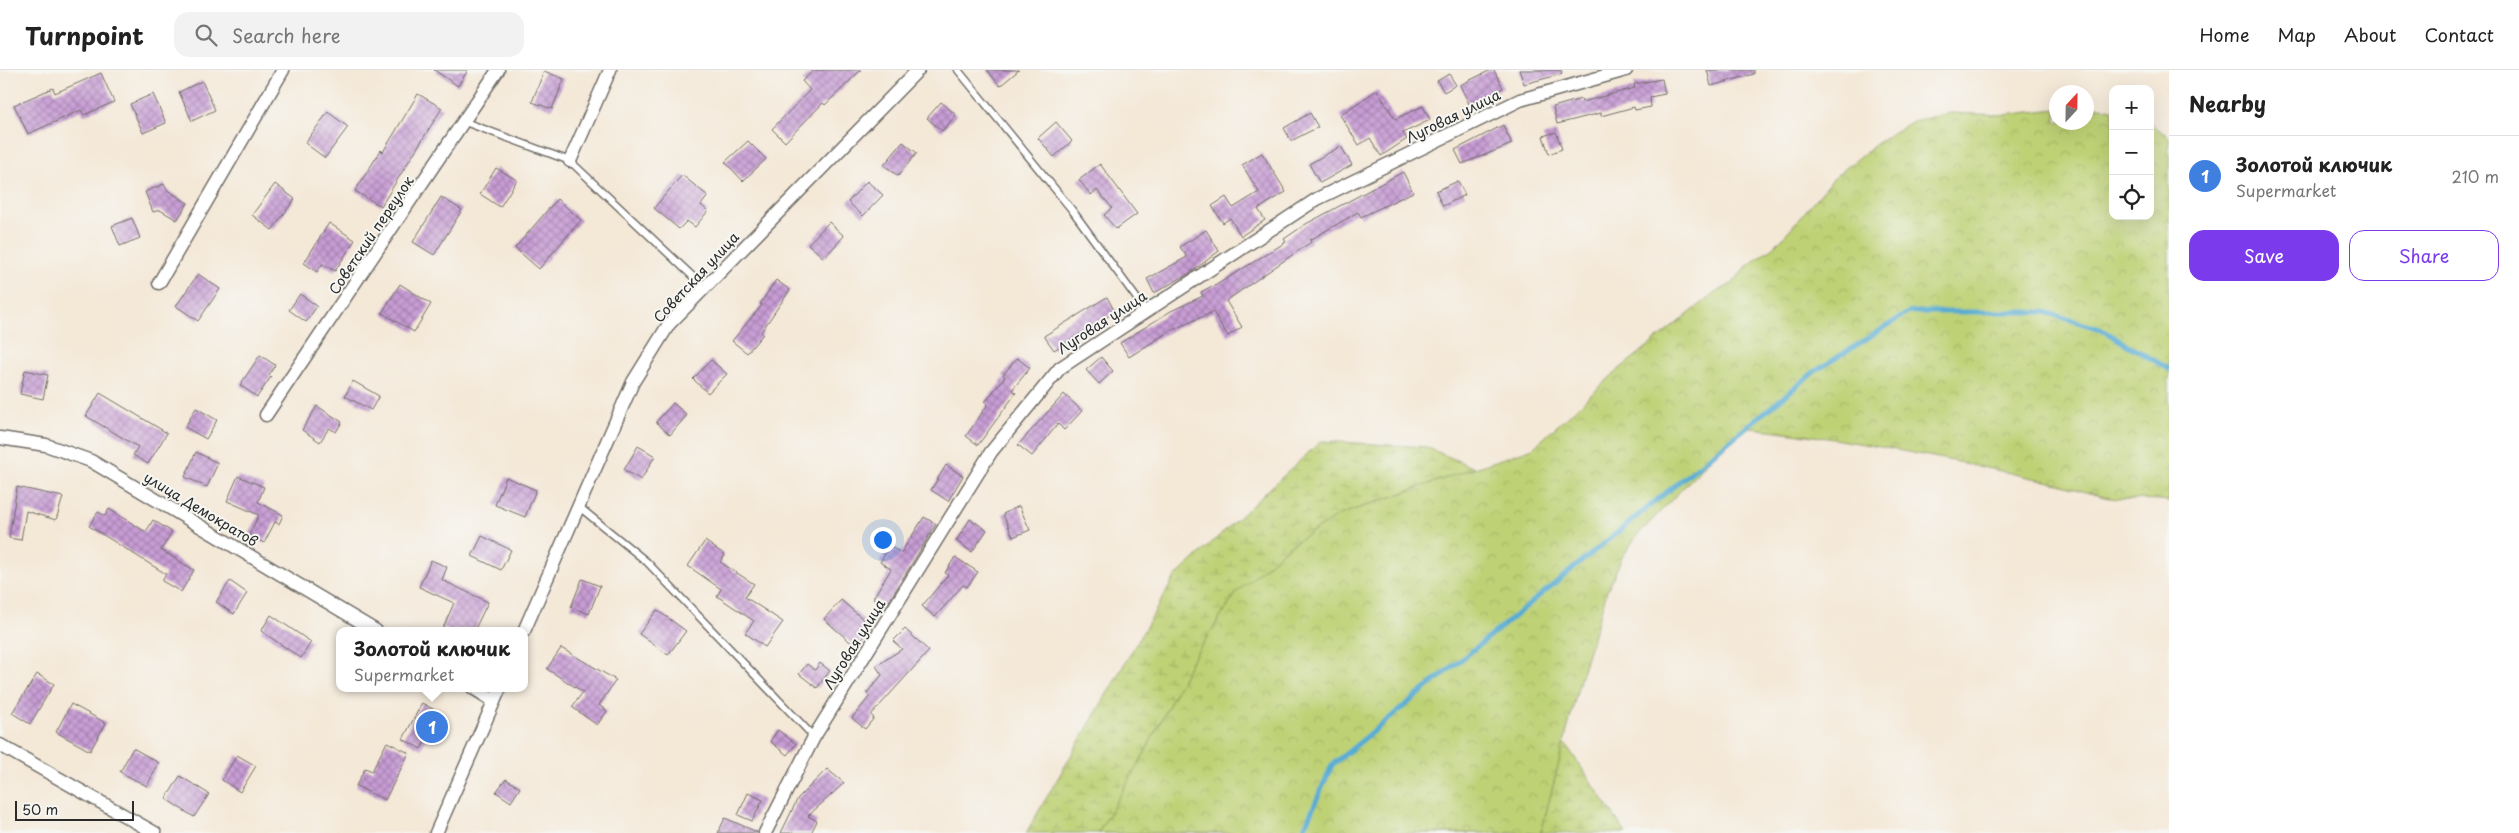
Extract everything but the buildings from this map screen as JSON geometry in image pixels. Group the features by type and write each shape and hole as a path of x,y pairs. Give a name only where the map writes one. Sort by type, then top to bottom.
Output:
{"street":[{"path":"159,283 283,70"},
{"name":"Советский переулок","path":"266,415 465,122 498,70"},
{"path":"570,161 610,70"},
{"name":"Советская улица","path":"526,627 633,382 669,324 918,70"},
{"name":"Луговая улица","path":"765,833 814,737 991,452 1060,368 1317,199 1520,100 1626,70"},
{"name":"улица Демократов","path":"0,438 46,445 91,461 369,627"},
{"path":"479,692 494,701"},
{"path":"436,833 498,692"},
{"path":"0,745 155,833"}],"lane":[{"path":"958,70 1072,210 1146,311"},
{"path":"465,122 570,161 705,288"},
{"path":"578,506 647,562 814,737"}],"green space":[{"path":"2094,106 2109,108 2109,220 2154,220 2154,126 2169,137 2169,501 2104,497 2050,482 1898,450 1753,428 1744,430 1725,444 1637,536 1622,557 1607,591 1581,676 1541,833 1098,833 1143,756 1192,660 1237,592 1289,546 1339,515 1533,448 1617,371 1715,293 1732,284 1746,267 1778,243 1836,176 1884,138 1913,121 1951,113 2005,115 2049,110 2049,130 2094,130"},
{"path":"1321,441 1426,447 1502,480 1558,733 1626,833 1026,833 1175,577"}],"waterway":[{"path":"1302,833 1332,765 1814,372 1909,312 2045,312 2100,329 2169,369"}],"place":[{"name":"Золотой ключик","path":"432,727"}]}
